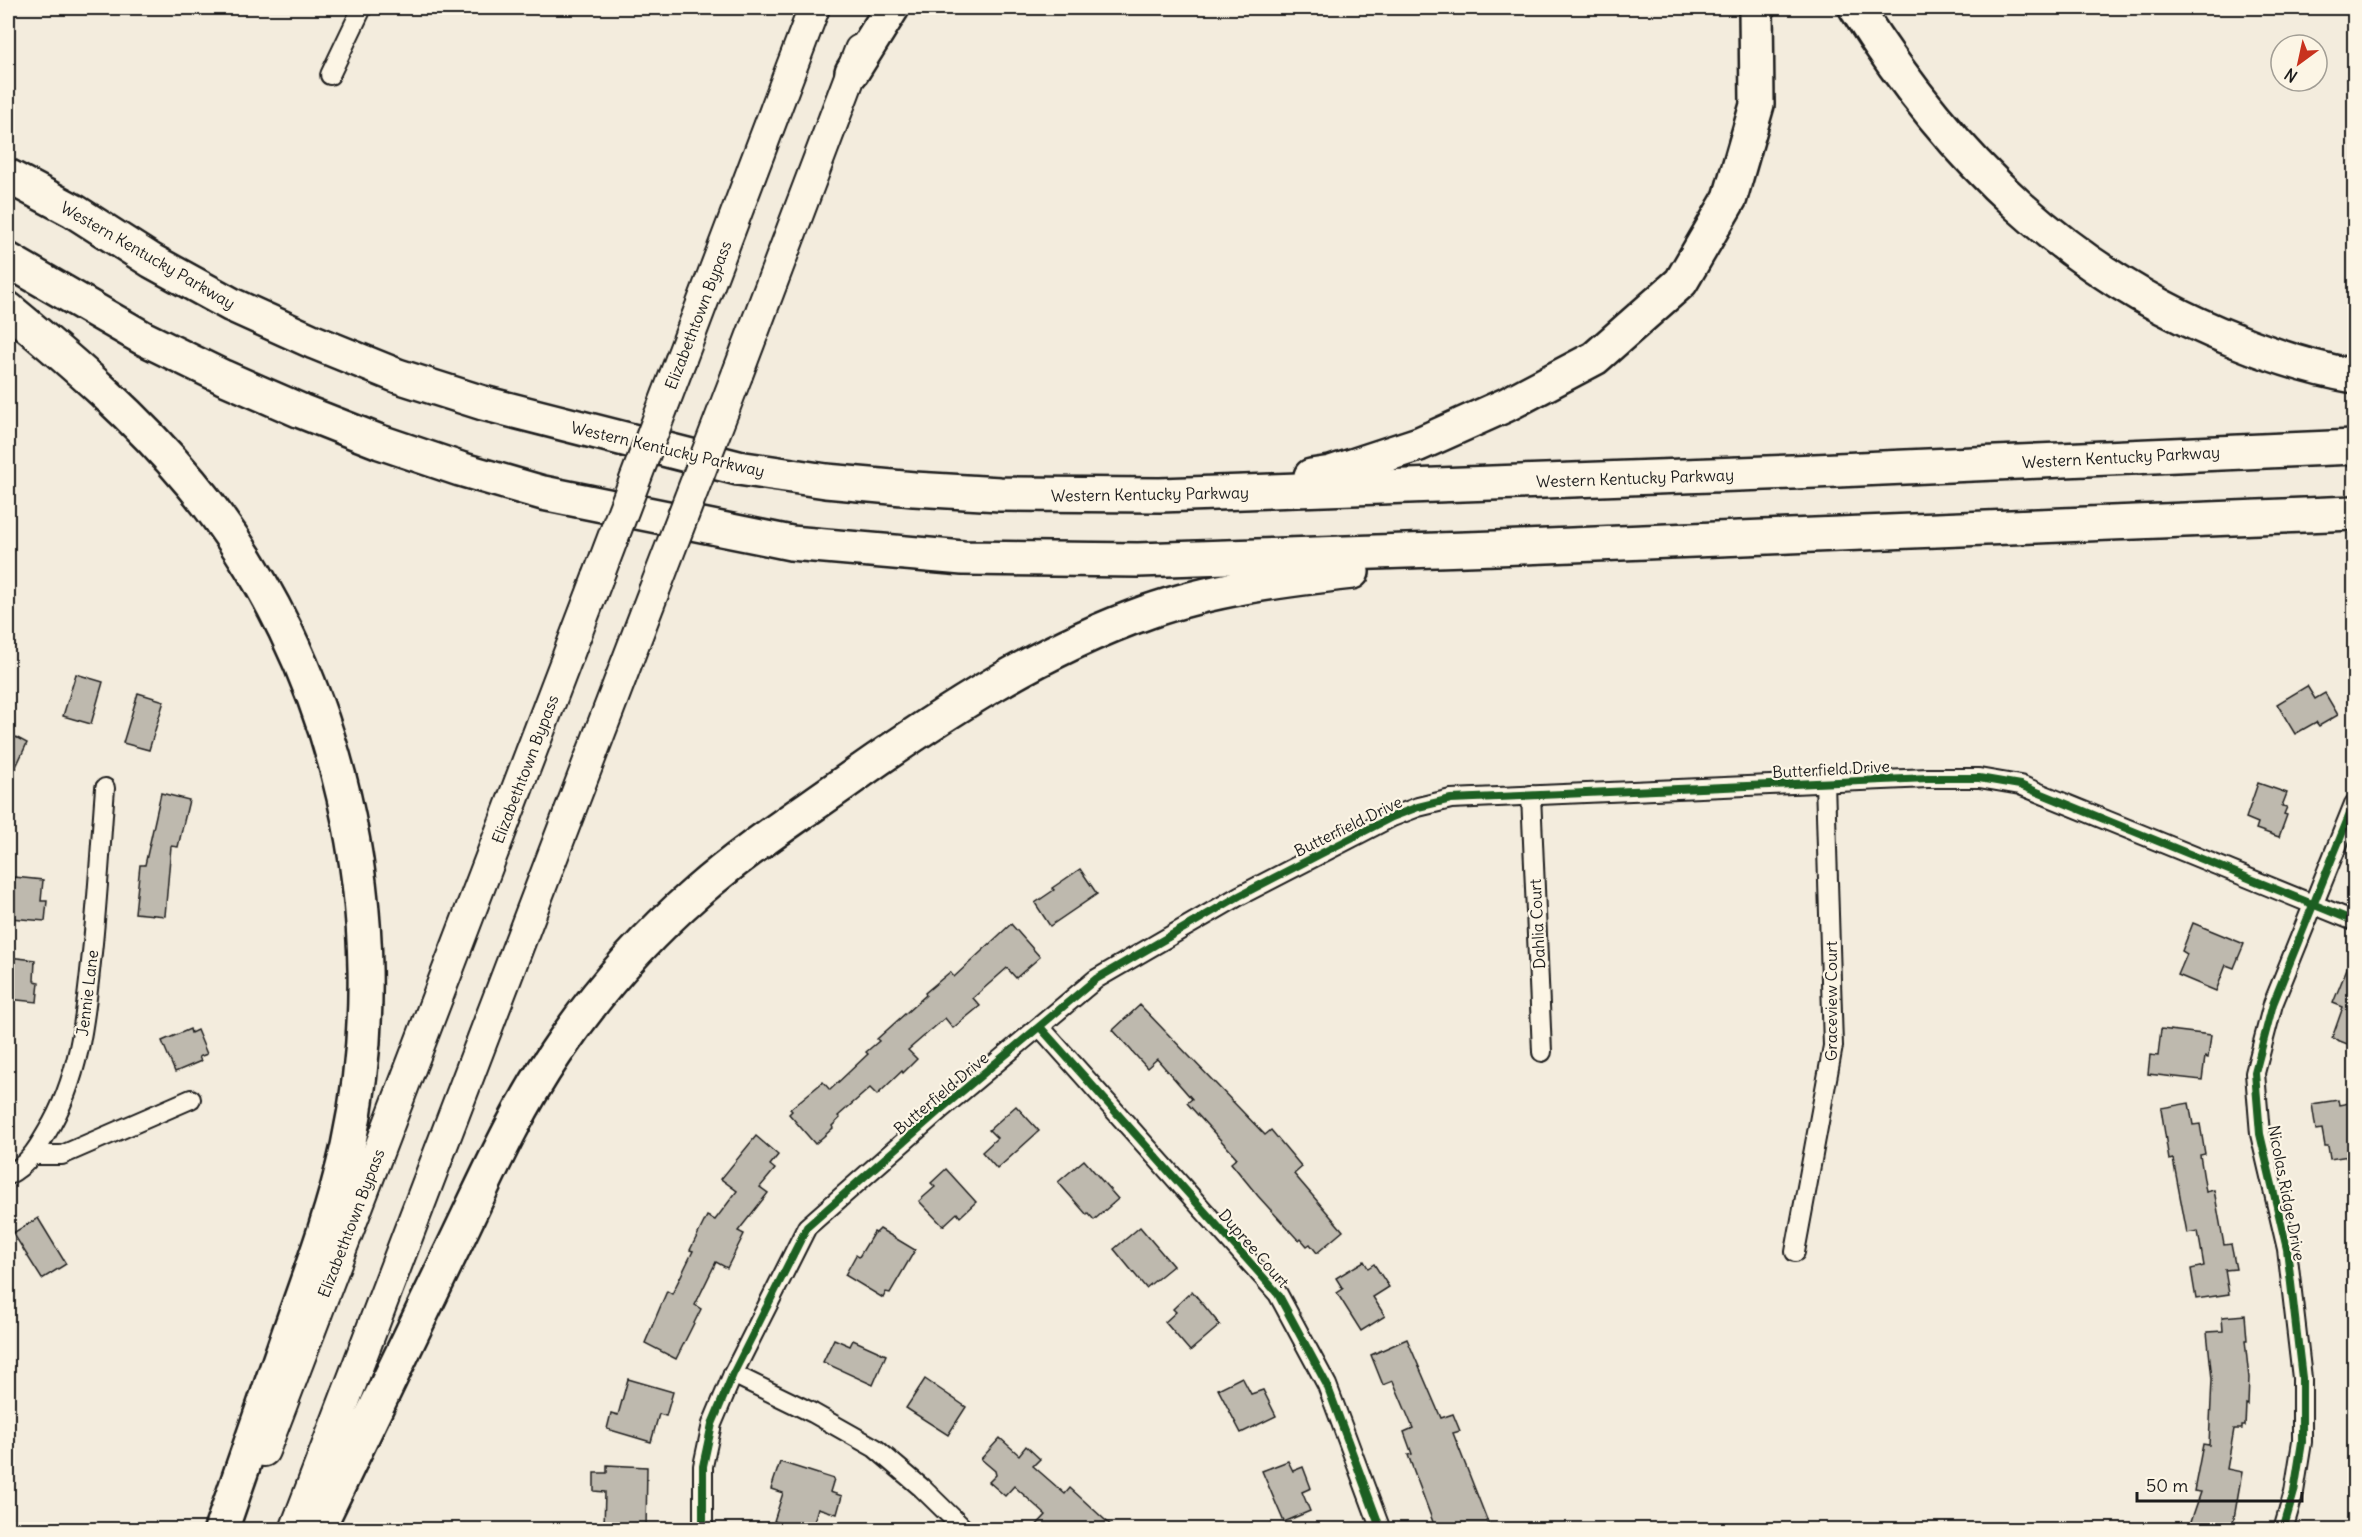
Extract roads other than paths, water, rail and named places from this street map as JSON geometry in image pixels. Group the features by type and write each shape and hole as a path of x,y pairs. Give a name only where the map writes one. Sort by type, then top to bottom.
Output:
{"highway":[{"name":"Elizabethtown Bypass","path":"234,1530 814,8"},
{"path":"295,1530 737,375 874,8"},
{"path":"852,72 892,8"},
{"path":"1160,495 1331,473 1419,444 1506,405 1595,358 1681,282 1730,198 1757,105 1756,8"},
{"path":"1856,8 1918,97 1966,155 2019,208 2077,255 2139,295 2205,329 2275,356 2355,376"},
{"name":"Western Kentucky Parkway","path":"8,176 74,211 152,261 232,306 398,376 483,403 738,468 826,481 1000,494 1160,495 1804,471 2355,447"},
{"path":"8,260 133,332 223,377 380,442 460,469 543,493 791,543 963,558 1138,560 2355,513"},
{"path":"8,309 79,368 139,424 192,485 240,549 279,618 311,688 335,761 351,837 362,914 366,991 361,1069 348,1146 328,1222 221,1530"},
{"path":"317,1530 515,1122 552,1058 594,998 644,942 699,890 759,843 885,754 1014,672 1081,638 1150,611 1221,592 1293,579 1367,570 1761,537"}],"street":[{"path":"330,75 362,8"},
{"name":"Butterfield Drive","path":"703,1530 703,1466 712,1424 733,1374 807,1227 941,1109 1096,979 1239,896 1392,817 1418,807 1451,799 1825,782 1979,778 2020,785 2355,921"},
{"name":"Graceview Court","path":"1796,1252 1833,1046 1825,782"},
{"name":"Jennie Lane","path":"8,1175 23,1166 33,1155 65,1099 78,1059 88,987 105,788"},
{"name":"Dahlia Court","path":"1531,795 1542,1052"},
{"name":"Nicolas Ridge Drive","path":"2283,1530 2294,1492 2302,1442 2302,1378 2287,1249 2260,1134 2255,1072 2273,1004 2355,804"},
{"name":"Dupree Court","path":"1040,1027 1278,1294 1327,1385 1381,1530"},
{"path":"33,1155 62,1155 191,1099"},
{"path":"733,1374 813,1413 875,1448 922,1488 965,1530"}]}
